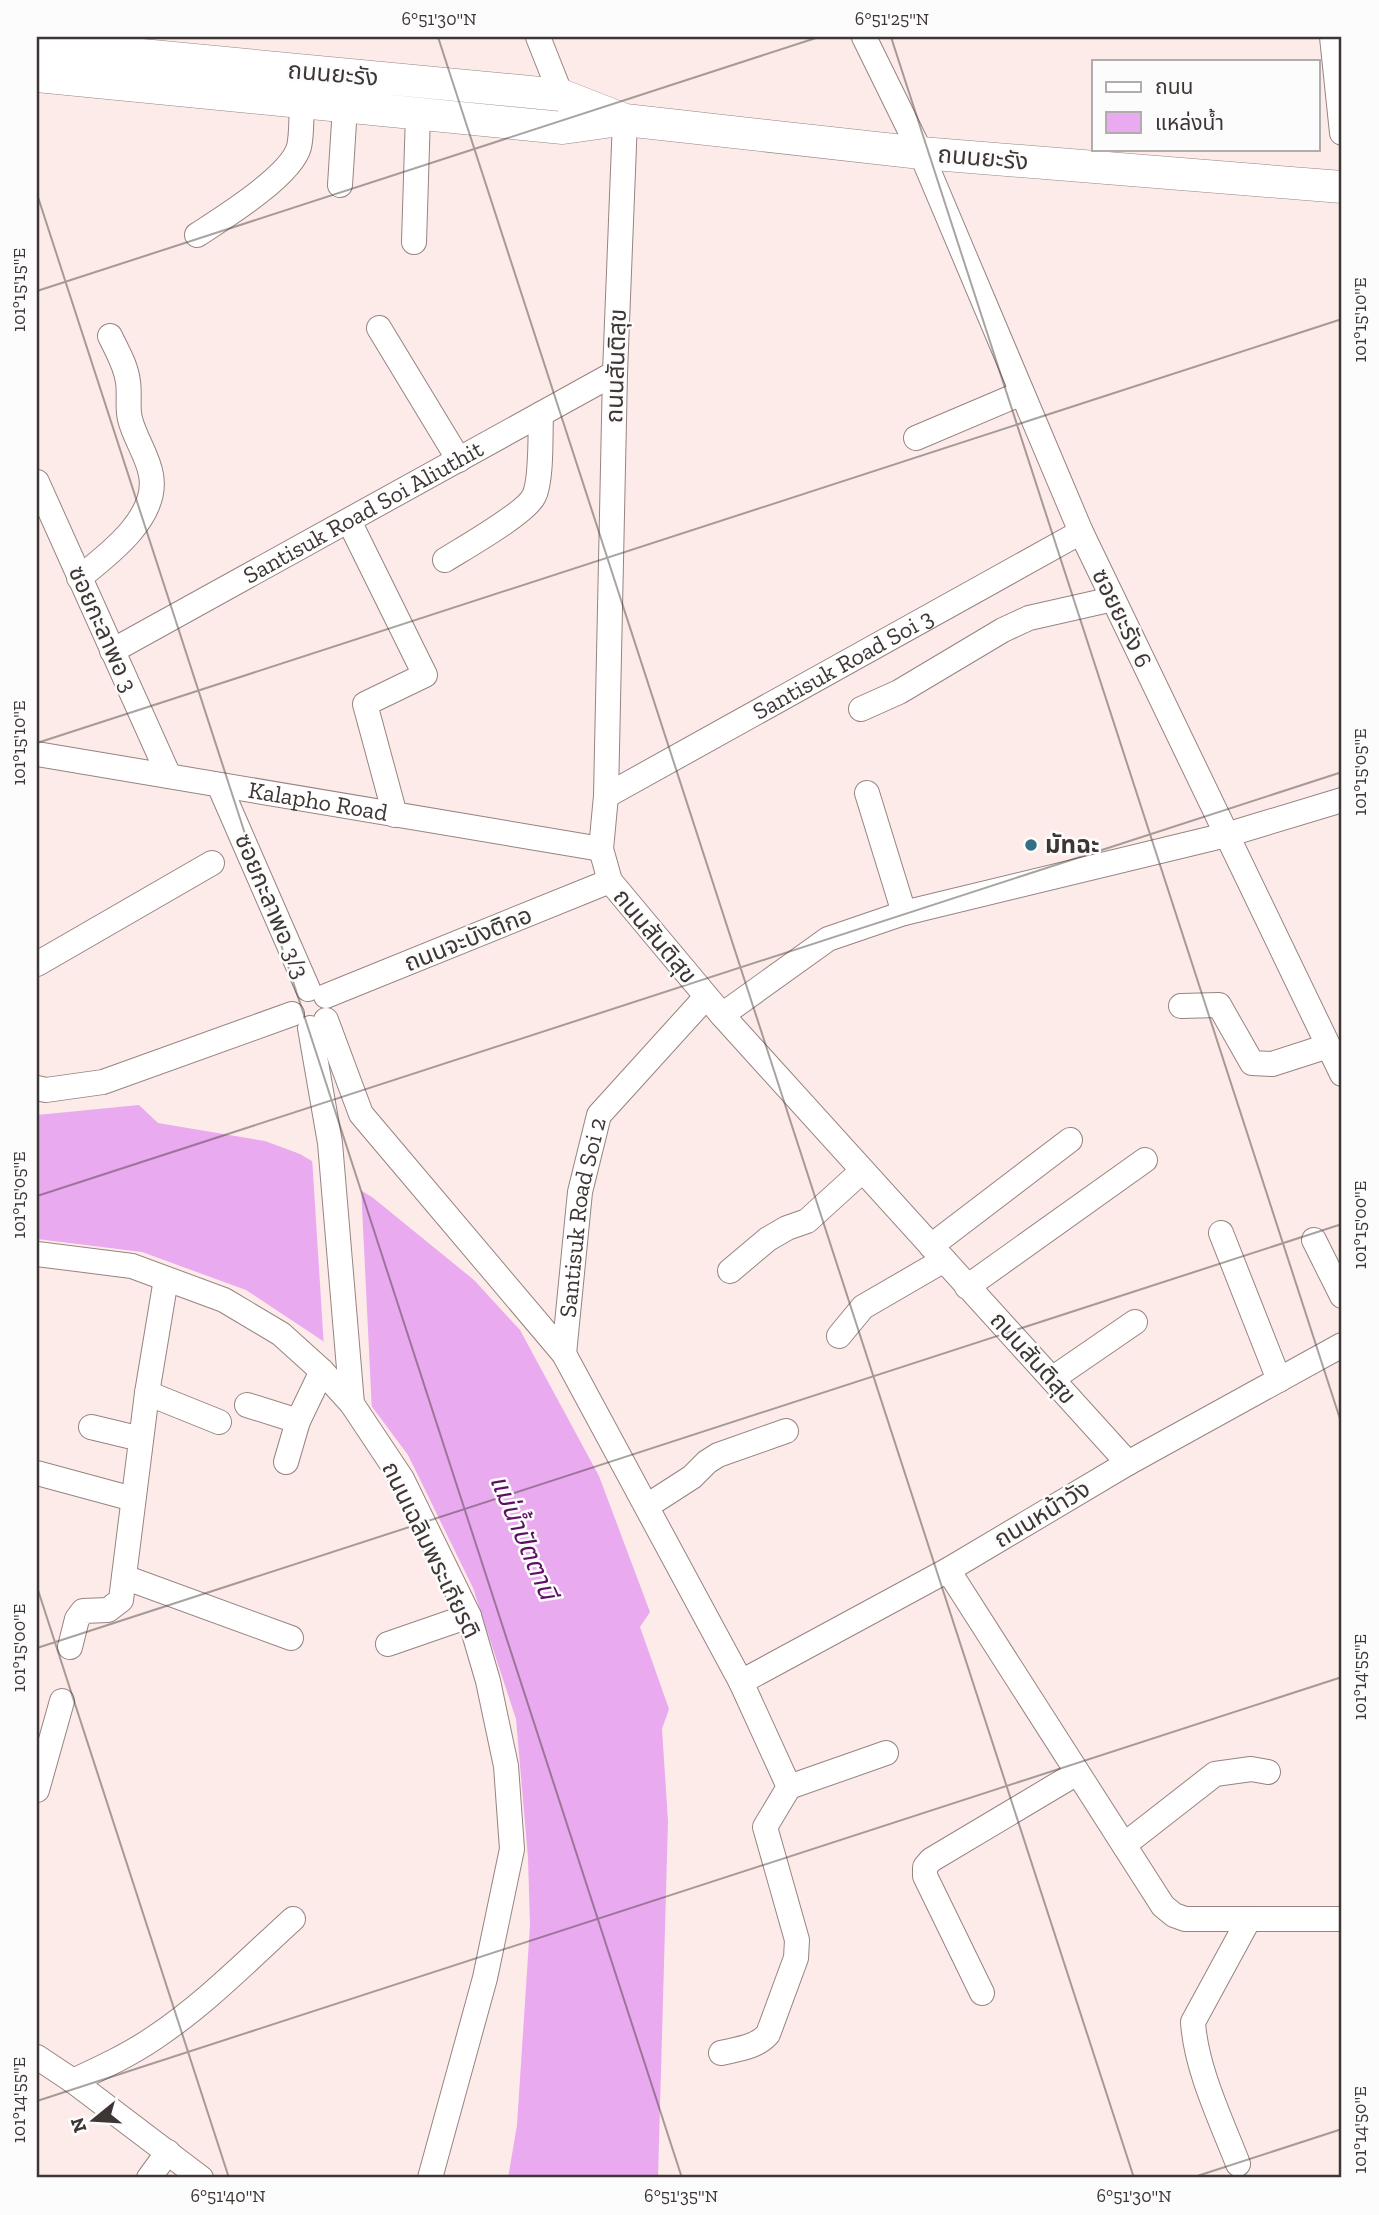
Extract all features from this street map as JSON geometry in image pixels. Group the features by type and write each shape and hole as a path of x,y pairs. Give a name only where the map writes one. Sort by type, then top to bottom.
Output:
{"main road":[{"name":"ถนนยะรัง","path":"37,45 561,95 625,120"},
{"path":"151,88 155,57"},
{"name":"ถนนยะรัง","path":"37,76 563,128 625,120 920,153 1342,187"}],"street":[{"path":"538,37 561,95"},
{"name":"ซอยยะรัง 6","path":"864,37 920,153 1081,531 1342,1074"},
{"path":"1332,37 1342,133"},
{"path":"197,235 275,178 291,163 299,147 302,103"},
{"path":"340,186 345,107"},
{"path":"414,242 418,114"},
{"name":"ถนนสันติสุข","path":"625,120 615,373 606,796 601,849 610,881 714,1006 1128,1463"},
{"path":"379,328 459,460"},
{"path":"79,578 114,550 135,527 148,504 152,484 151,473 133,431 129,413 128,382 123,363 110,336"},
{"name":"Santisuk Road Soi Aliuthit","path":"113,651 615,373"},
{"path":"916,438 1022,393"},
{"path":"445,560 518,512 534,498 538,484 541,414"},
{"name":"ซอยกะลาพอ 3","path":"37,482 169,776"},
{"path":"349,521 425,675 365,704 395,815"},
{"name":"Santisuk Road Soi 3","path":"606,796 1081,531"},
{"path":"861,709 899,692 1003,630 1029,618 1113,599"},
{"name":"Kalapho Road","path":"37,754 601,849"},
{"name":"ซอยกะลาพอ 3/3","path":"219,785 312,1010"},
{"path":"867,793 904,913"},
{"name":"Santisuk Road Soi 2","path":"564,1354 579,1192 599,1115 714,1006 828,939 904,913 1226,835 1342,800"},
{"path":"37,964 212,863"},
{"name":"ถนนจะบังติกอ","path":"37,1088 46,1090 103,1082 312,1010 610,881"},
{"path":"1181,1006 1219,1005 1252,1063 1272,1064 1328,1046"},
{"path":"312,1010 362,1114 564,1354 741,1682 789,1787"},
{"path":"312,1010 328,1131 352,1395"},
{"path":"328,1131 362,1114"},
{"path":"839,1336 863,1307 937,1253 1070,1140"},
{"path":"967,1287 1146,1160"},
{"path":"730,1270 768,1239 807,1221 862,1171"},
{"path":"1221,1233 1279,1380"},
{"path":"1314,1240 1342,1296"},
{"name":"ถนนเฉลิมพระเกียรติ","path":"37,1255 132,1266 224,1300 281,1334 352,1395 402,1479 469,1616 488,1681 506,1766 512,1849 485,1978 430,2178"},
{"path":"70,1647 80,1614 90,1609 108,1609 121,1600 147,1393 166,1279"},
{"path":"1052,1379 1135,1322"},
{"name":"ถนนหน้าวัง","path":"741,1682 948,1570 1128,1463 1342,1345"},
{"path":"286,1462 298,1421 322,1371"},
{"path":"147,1393 219,1422"},
{"path":"247,1405 298,1421"},
{"path":"91,1427 141,1439"},
{"path":"647,1506 692,1477 718,1455 786,1431"},
{"path":"37,1473 133,1499"},
{"path":"948,1570 1163,1906 1174,1915 1185,1919 1342,1919"},
{"path":"124,1577 291,1639"},
{"path":"388,1644 469,1616"},
{"path":"37,1790 62,1700"},
{"path":"721,2053 762,2041 768,2034 796,1958 797,1940 765,1827 767,1819 789,1787 886,1753"},
{"path":"1124,1845 1215,1774 1251,1769 1268,1772"},
{"path":"982,1993 925,1877 925,1867 931,1860 1077,1773"},
{"path":"73,2081 144,2045 193,2010 293,1919"},
{"path":"1238,2164 1200,2062 1194,2040 1193,2022 1249,1919"},
{"path":"37,2057 201,2178"},
{"path":"149,2178 168,2152"}],"water":[{"name":"แม่น้ำปัตตานี","path":"139,1105 158,1123 265,1141 300,1154 372,1197 474,1280 520,1330 599,1476 650,1612 640,1627 669,1709 662,1729 668,1821 658,2178 508,2178 517,2125 530,1925 528,1858 516,1719 473,1588 408,1455 323,1341 246,1290 142,1252 37,1239 37,1115"}],"pier":[{"path":"312,1157 361,1186 372,1412 324,1348"}],"place":[{"name":"มัทฉะ","path":"1031,845"}]}
